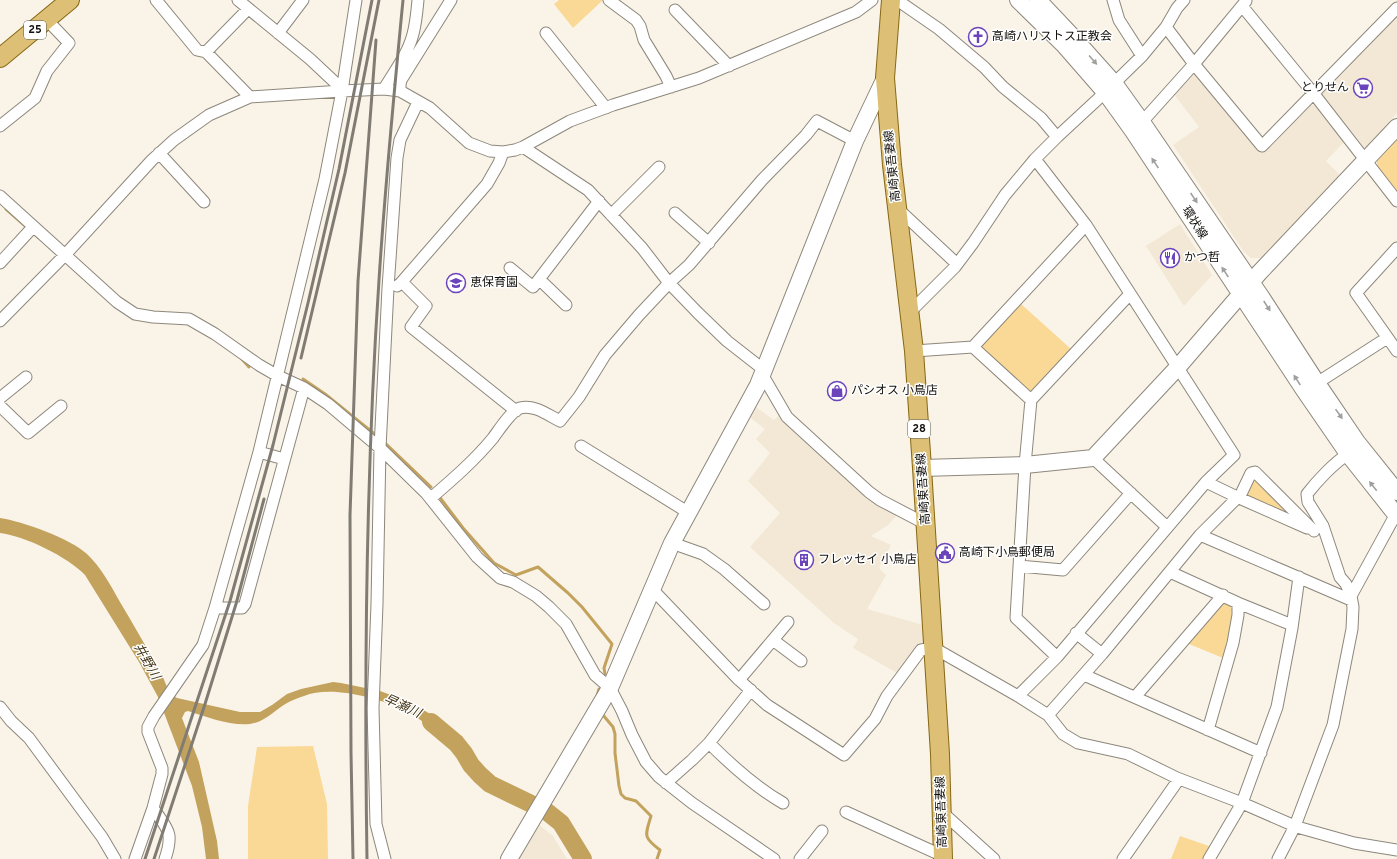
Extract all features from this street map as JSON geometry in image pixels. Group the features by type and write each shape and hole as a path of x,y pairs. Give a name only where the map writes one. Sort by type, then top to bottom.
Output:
{"main road":[{"name":"25","path":"0,58 70,0"},
{"name":"高崎東吾妻線","path":"891,0 885,78 892,165 914,351 934,648 943,857"}],"street":[{"path":"238,0 310,59 342,90"},
{"path":"278,33 303,0"},
{"path":"135,859 153,808 162,774 162,768 148,732 148,727 203,645 216,608 259,452 325,179 342,90 356,0"},
{"path":"384,90 411,42 415,27 418,0"},
{"path":"400,92 401,80 451,0"},
{"path":"609,0 636,20 640,26 644,40 671,87"},
{"path":"0,321 66,255 159,153 174,140 209,115 250,97 342,90 384,90 400,92 435,112 470,143 490,151 503,152 523,147 570,121 699,78 729,66 856,12 872,0"},
{"path":"897,0 939,29 984,67 1003,87 1041,118 1056,137"},
{"name":"環状線","path":"1018,0 1142,122 1317,383 1358,442 1397,492"},
{"name":"環状線","path":"1038,0 1072,36 1109,88 1133,131 1348,454 1397,514"},
{"path":"1113,0 1119,20 1142,56"},
{"path":"910,312 958,264 1005,194 1035,159 1056,137 1142,56 1166,27 1176,8 1184,0"},
{"path":"160,2 197,50 206,52 250,97"},
{"path":"1142,122 1194,64 1245,3 1397,200"},
{"path":"1166,27 1194,64 1262,146 1397,8"},
{"path":"206,52 248,9"},
{"path":"675,10 729,66"},
{"path":"0,126 35,98 46,71 69,43 47,20"},
{"path":"546,33 606,108"},
{"path":"509,859 610,688 672,543 758,384 855,141 885,78"},
{"path":"385,859 376,824 374,704 380,448 388,290 397,158 400,140 418,102"},
{"path":"431,498 482,452 518,409 528,407 538,409 560,421 579,397 605,355 639,315 690,265 762,180 806,135 816,121 855,141"},
{"path":"922,468 1025,465 1093,458 1178,367 1251,283 1397,127"},
{"path":"523,147 588,190 599,201 698,313 727,341 763,372 787,417 869,492 880,500 926,524"},
{"path":"388,290 402,282 487,184 499,163 503,152"},
{"path":"159,153 204,202"},
{"path":"1018,696 1057,657 1206,482 1234,455 1086,225 1035,159"},
{"path":"611,215 659,167"},
{"path":"0,196 117,302 135,314 153,317 189,319 215,334 259,365 304,388 328,404 380,448 431,498 477,557 500,578 513,582 536,596 566,624 594,675 610,688 646,762 666,782 692,803 774,859"},
{"path":"510,268 533,287 599,201"},
{"path":"897,208 958,264"},
{"path":"675,214 709,243"},
{"path":"914,351 973,347 1086,225"},
{"path":"0,263 33,227"},
{"path":"1397,248 1356,293 1397,351"},
{"path":"539,279 566,305"},
{"path":"402,282 426,306 411,327 516,411"},
{"path":"1057,657 1016,618 1025,465 1031,400 1130,294"},
{"path":"1317,383 1387,338"},
{"path":"973,347 1031,400"},
{"path":"0,398 26,377"},
{"path":"216,608 242,608 245,604 304,388"},
{"path":"0,406 28,433 61,406"},
{"path":"581,446 689,513"},
{"path":"259,452 284,459"},
{"path":"1278,859 1295,826 1333,725 1352,629 1351,598 1346,584 1340,577 1323,526 1308,502 1307,494 1312,487 1348,454"},
{"path":"1093,458 1167,527"},
{"path":"1048,715 1102,654 1200,535 1241,494 1251,473 1254,472 1314,531"},
{"path":"1206,482 1314,531 1328,540"},
{"path":"1019,566 1063,570 1131,493"},
{"path":"1351,598 1397,514"},
{"path":"1200,535 1351,598"},
{"path":"672,543 703,554 724,569 764,604"},
{"path":"1170,572 1238,603 1292,625"},
{"path":"1209,859 1242,803 1277,707 1299,577"},
{"path":"653,590 739,680 767,705 844,755 875,719 887,696 922,650 934,648 1048,715 1063,734 1078,743 1128,754 1178,779 1242,803 1295,826 1354,843 1397,850"},
{"path":"1135,697 1223,595"},
{"path":"1208,730 1232,643 1238,615 1238,603"},
{"path":"739,680 788,622"},
{"path":"1076,633 1102,654"},
{"path":"773,640 801,660"},
{"path":"1084,675 1261,754"},
{"path":"666,782 709,743 750,690"},
{"path":"0,707 11,721 29,738 102,837 115,859"},
{"path":"709,743 730,764 763,792 783,803"},
{"path":"1123,859 1178,779"},
{"path":"153,808 169,831 169,843 164,859"},
{"path":"846,812 943,857"},
{"path":"942,812 994,859"},
{"path":"800,859 822,831"}],"shaded area":[{"path":"559,0 603,0 573,28 554,4"},
{"name":"とりせん","path":"1397,13 1397,113 1366,147 1360,147 1322,99 1322,92"},
{"path":"1193,68 1258,150 1267,150 1309,105 1315,105 1344,142 1326,161 1340,175 1261,258 1251,258 1244,252 1173,145 1199,127 1173,93"},
{"path":"1397,138 1397,194 1377,169 1377,161"},
{"path":"1180,224 1212,275 1184,306 1146,246"},
{"path":"1020,303 1071,349 1033,391 1027,391 982,350 982,344"},
{"path":"753,405 774,420 781,413 873,501 897,515 888,525 871,536 891,545 879,568 886,575 867,609 923,625 923,646 899,674 853,648 858,639 834,623 750,547 780,513 748,481 770,453 756,439 765,429 748,416"},
{"path":"1252,478 1257,478 1298,518 1247,497 1246,494"},
{"path":"1221,602 1232,604 1235,609 1226,656 1223,658 1189,644 1188,640"},
{"path":"313,746 327,804 328,859 248,859 248,806 257,747"},
{"path":"538,824 553,836 567,859 517,859"},
{"path":"1180,836 1212,847 1205,859 1171,859"}],"water":[{"name":"井野川","path":"0,518 33,527 70,542 80,548 92,559 109,583 163,677 168,689 177,698 240,712 260,712 287,694 301,689 333,682 341,683 380,691 410,702 442,721 456,733 446,740 426,724 404,710 368,697 341,692 315,693 293,700 260,721 250,724 235,724 188,711 185,712 182,718 199,762 217,841 219,859 206,859 202,827 192,786 158,697 139,662 85,575 68,561 46,548 21,538 0,533"}],"waterway":[{"path":"6,209 39,238"},
{"path":"241,358 249,367"},
{"path":"303,379 325,394 377,436"},
{"path":"383,441 431,487"},
{"path":"438,495 463,528 494,563 516,575 538,567 582,607 612,644 604,668 605,674"},
{"path":"597,696 599,689"},
{"path":"603,715 613,727 615,734 615,753 621,794 625,798 636,801 651,816 647,828 647,836 648,839 660,850 657,859"},
{"name":"早瀬川","path":"431,722 456,743 471,765 490,784 546,811 561,823 583,859"}],"railway":[{"path":"145,859 230,601 273,445 339,169 372,0"},
{"path":"301,358 345,173 379,0"},
{"path":"367,859 366,642 371,425 381,245 403,0"},
{"path":"353,859 350,515 358,281 376,40"},
{"path":"154,859 236,604 264,499"}],"place":[{"name":"高崎ハリストス正教会","path":"978,37"},
{"name":"とりせん","path":"1363,88"},
{"name":"かつ哲","path":"1170,258"},
{"name":"恵保育園","path":"456,283"},
{"name":"パシオス 小鳥店","path":"837,391"},
{"name":"高崎下小鳥郵便局","path":"945,553"},
{"name":"フレッセイ 小鳥店","path":"804,560"}]}
